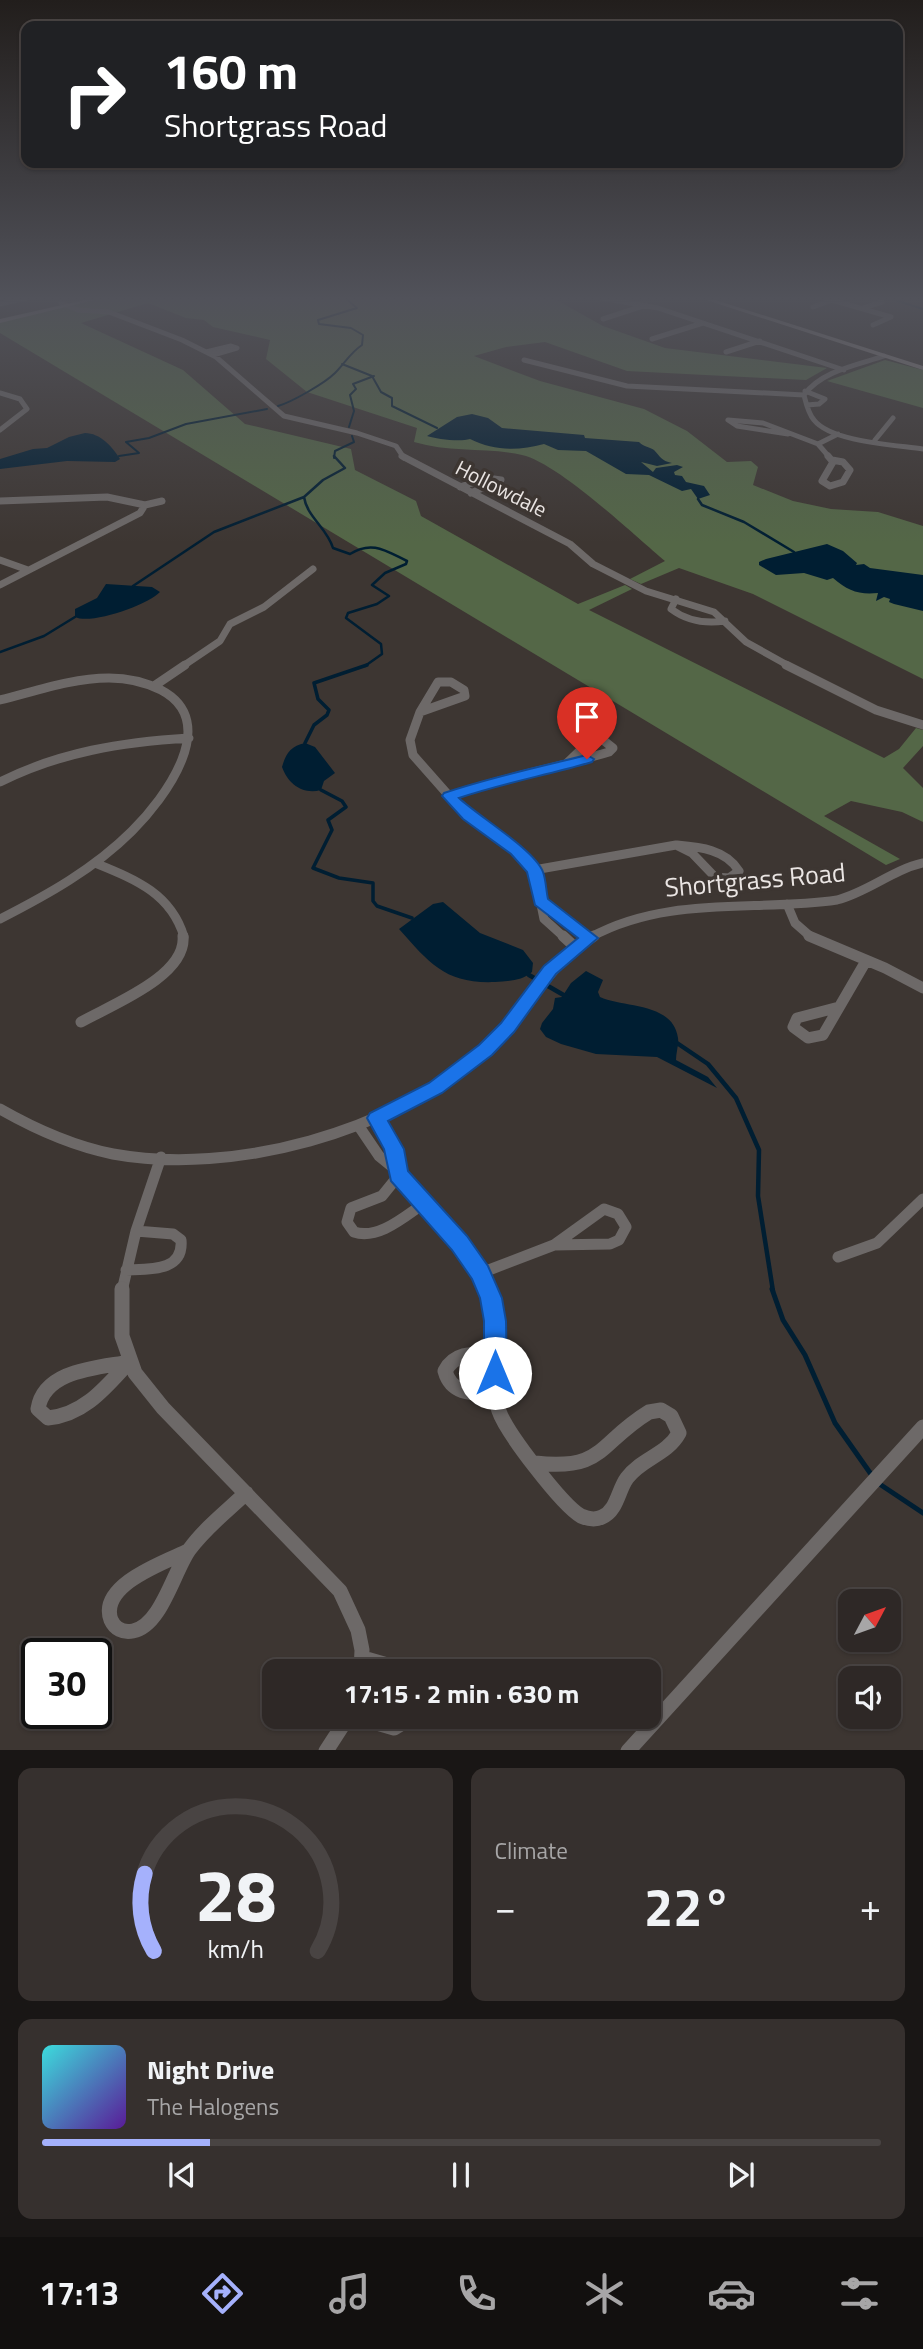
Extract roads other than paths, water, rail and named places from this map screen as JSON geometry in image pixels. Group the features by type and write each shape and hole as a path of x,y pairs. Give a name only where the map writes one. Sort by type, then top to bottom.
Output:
{"street":[{"name":"Hollowdale","path":"243,380 274,410 284,416 357,433 396,446 402,457 570,544 593,564 646,591 705,608 726,621 746,642 769,656 876,710 923,725"},
{"path":"603,380 627,386 804,393 825,399 819,404 807,405"},
{"path":"804,393 812,384 822,380"},
{"path":"0,393 20,399 27,409 8,425 0,428"},
{"path":"804,393 817,425 839,434 923,449"},
{"path":"875,440 893,418"},
{"path":"788,435 772,425 728,420 737,426 788,435 818,444 832,460 843,463 850,470 843,482 830,486 822,481 832,460"},
{"path":"818,444 839,434"},
{"path":"460,487 487,478 500,480 471,492"},
{"path":"0,501 45,497 107,497 145,505 162,501"},
{"path":"0,585 140,513 145,505"},
{"path":"0,560 28,570"},
{"path":"153,686 220,641 230,624 264,607 313,569"},
{"path":"676,599 671,609 677,614 709,624 726,621"},
{"path":"0,700 89,679 126,678 153,686 178,702 186,711 189,721 189,738 176,775 142,821 95,863 55,890 0,919"},
{"path":"420,712 460,699 465,696 464,690 451,682 438,682 420,712 410,740 413,755 469,816 516,850 534,870 544,919 575,947"},
{"path":"0,782 34,766 79,751 119,743 189,738"},
{"path":"449,796 497,780 565,765 609,752 613,748 603,740 590,741 565,765"},
{"path":"534,870 676,845 695,846 717,853 732,862 738,872 729,878 715,877 692,853 676,845"},
{"path":"81,1022 152,981 170,968 182,954 183,933 176,918 155,893 145,884 95,863"},
{"name":"Shortgrass Road","path":"0,1109 28,1125 77,1143 127,1156 212,1157 295,1143 377,1118 435,1088 485,1050 507,1027 550,970 589,938 632,919 679,908 820,903 853,896 869,890 892,873 923,863"},
{"path":"541,902 589,938"},
{"path":"787,904 795,923 806,934 824,945 923,988"},
{"path":"839,1007 866,961"},
{"path":"377,1118 394,1149 397,1172 382,1196 356,1204 351,1209 348,1226 359,1234 375,1233 423,1204"},
{"path":"358,1125 379,1156 397,1172 460,1243 481,1273 493,1309 496,1393 504,1424 535,1463 580,1515 600,1518 609,1514 629,1474 647,1460 668,1451 680,1433 674,1419 665,1412 649,1411 591,1459 566,1466 535,1463"},
{"path":"161,1157 126,1270 120,1314 123,1342 129,1362 143,1385 163,1408 340,1591 357,1623 361,1659"},
{"path":"838,1257 877,1243 923,1199"},
{"path":"481,1273 554,1245 604,1209 618,1214 626,1227 619,1240 610,1244 554,1245"},
{"path":"126,1270 167,1266 175,1262 182,1251 181,1240 173,1234 136,1231"},
{"path":"495,1354 458,1356 451,1360 445,1371 449,1385 457,1390 496,1393"},
{"path":"129,1362 108,1384 69,1415 48,1418 38,1409 41,1393 48,1385 61,1378 129,1362"},
{"path":"629,1750 923,1427"},
{"path":"188,1551 130,1580 118,1591 110,1601 108,1613 113,1624 130,1633 143,1627 155,1615 188,1551 246,1493"},
{"path":"327,1750 340,1729"}],"water":[{"path":"472,414 488,418 502,428 639,442 654,450 663,460 672,463 657,466 641,462 653,472 656,468 677,465 683,467 674,472 675,475 682,476 686,482 704,486 710,495 698,499 691,489 682,491 649,475 626,474 586,451 558,450 544,444 506,449 470,439 448,440 427,436 457,417"},
{"path":"85,433 96,435 106,442 120,459 115,462 67,461 0,469 0,459 33,449 47,448 69,437"},
{"path":"827,544 843,551 856,565 864,564 870,568 923,575 923,611 894,604 884,597 876,601 878,593 854,591 833,578 827,580 804,573 776,575 759,565 759,562 766,559"},
{"path":"106,584 152,587 160,592 144,603 106,616 83,619 75,617 75,609 97,598"},
{"path":"305,743 315,747 335,773 324,781 321,790 308,791 297,787 282,767 290,751"},
{"path":"443,902 480,933 523,950 533,963 532,972 515,980 478,982 451,975 430,962 399,929 433,904"},
{"path":"586,971 603,980 598,992 600,997 646,1008 667,1018 674,1026 678,1038 676,1060 708,1077 717,1088 657,1057 596,1054 546,1037 540,1029 553,1009 555,998 562,997 571,983"}],"waterway":[{"path":"278,406 327,380"},
{"path":"349,427 354,411 350,395 356,389 353,384 364,380"},
{"path":"374,380 381,392 392,398 392,406 437,428"},
{"path":"119,456 139,453 126,442 149,438 186,424 267,409"},
{"path":"334,456 335,451 354,442 352,436"},
{"path":"304,497 323,480 345,468 334,456"},
{"path":"133,586 214,532 304,497"},
{"path":"304,497 309,511 333,548 350,554 365,548 379,548 407,561 406,564 385,573 372,585 389,596 377,604 348,613 346,618 381,644 382,654 366,665"},
{"path":"698,499 702,505 744,522 794,552"},
{"path":"0,652 44,636 75,617"},
{"path":"305,743 314,725 327,715 329,710 318,699 314,683 366,665"},
{"path":"321,790 342,801 346,807 328,820 332,830 313,868 339,878 373,883 373,901 377,906 412,918"},
{"path":"529,975 567,997"},
{"path":"674,1041 708,1064 736,1098 759,1150 758,1196 773,1291"},
{"path":"772,1289 783,1320 805,1355 835,1423 873,1477"},
{"path":"878,1483 923,1513"}]}
